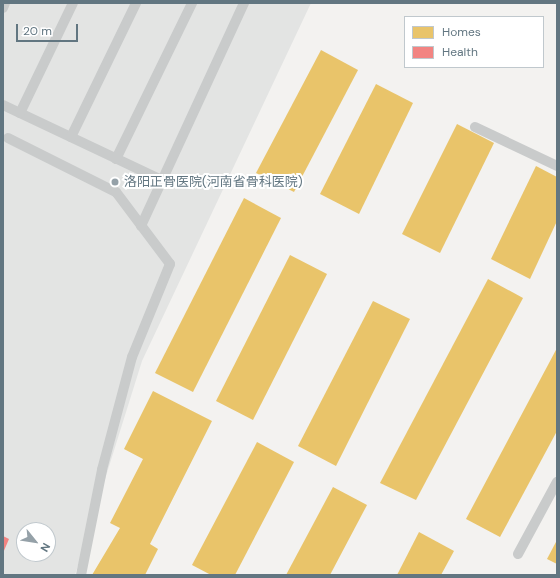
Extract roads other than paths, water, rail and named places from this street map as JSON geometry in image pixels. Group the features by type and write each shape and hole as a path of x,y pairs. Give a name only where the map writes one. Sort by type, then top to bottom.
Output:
{"lane":[{"path":"3,8 5,3"},
{"path":"20,113 73,3"},
{"path":"71,137 136,3"},
{"path":"116,159 192,3"},
{"path":"141,226 244,3"},
{"path":"3,105 162,180"},
{"path":"475,127 557,166"},
{"path":"8,138 116,192 170,264 132,357 102,470 81,575"},
{"path":"518,554 557,482"}],"place":[{"name":"洛阳正骨医院(河南省骨科医院)","path":"115,182"}]}
